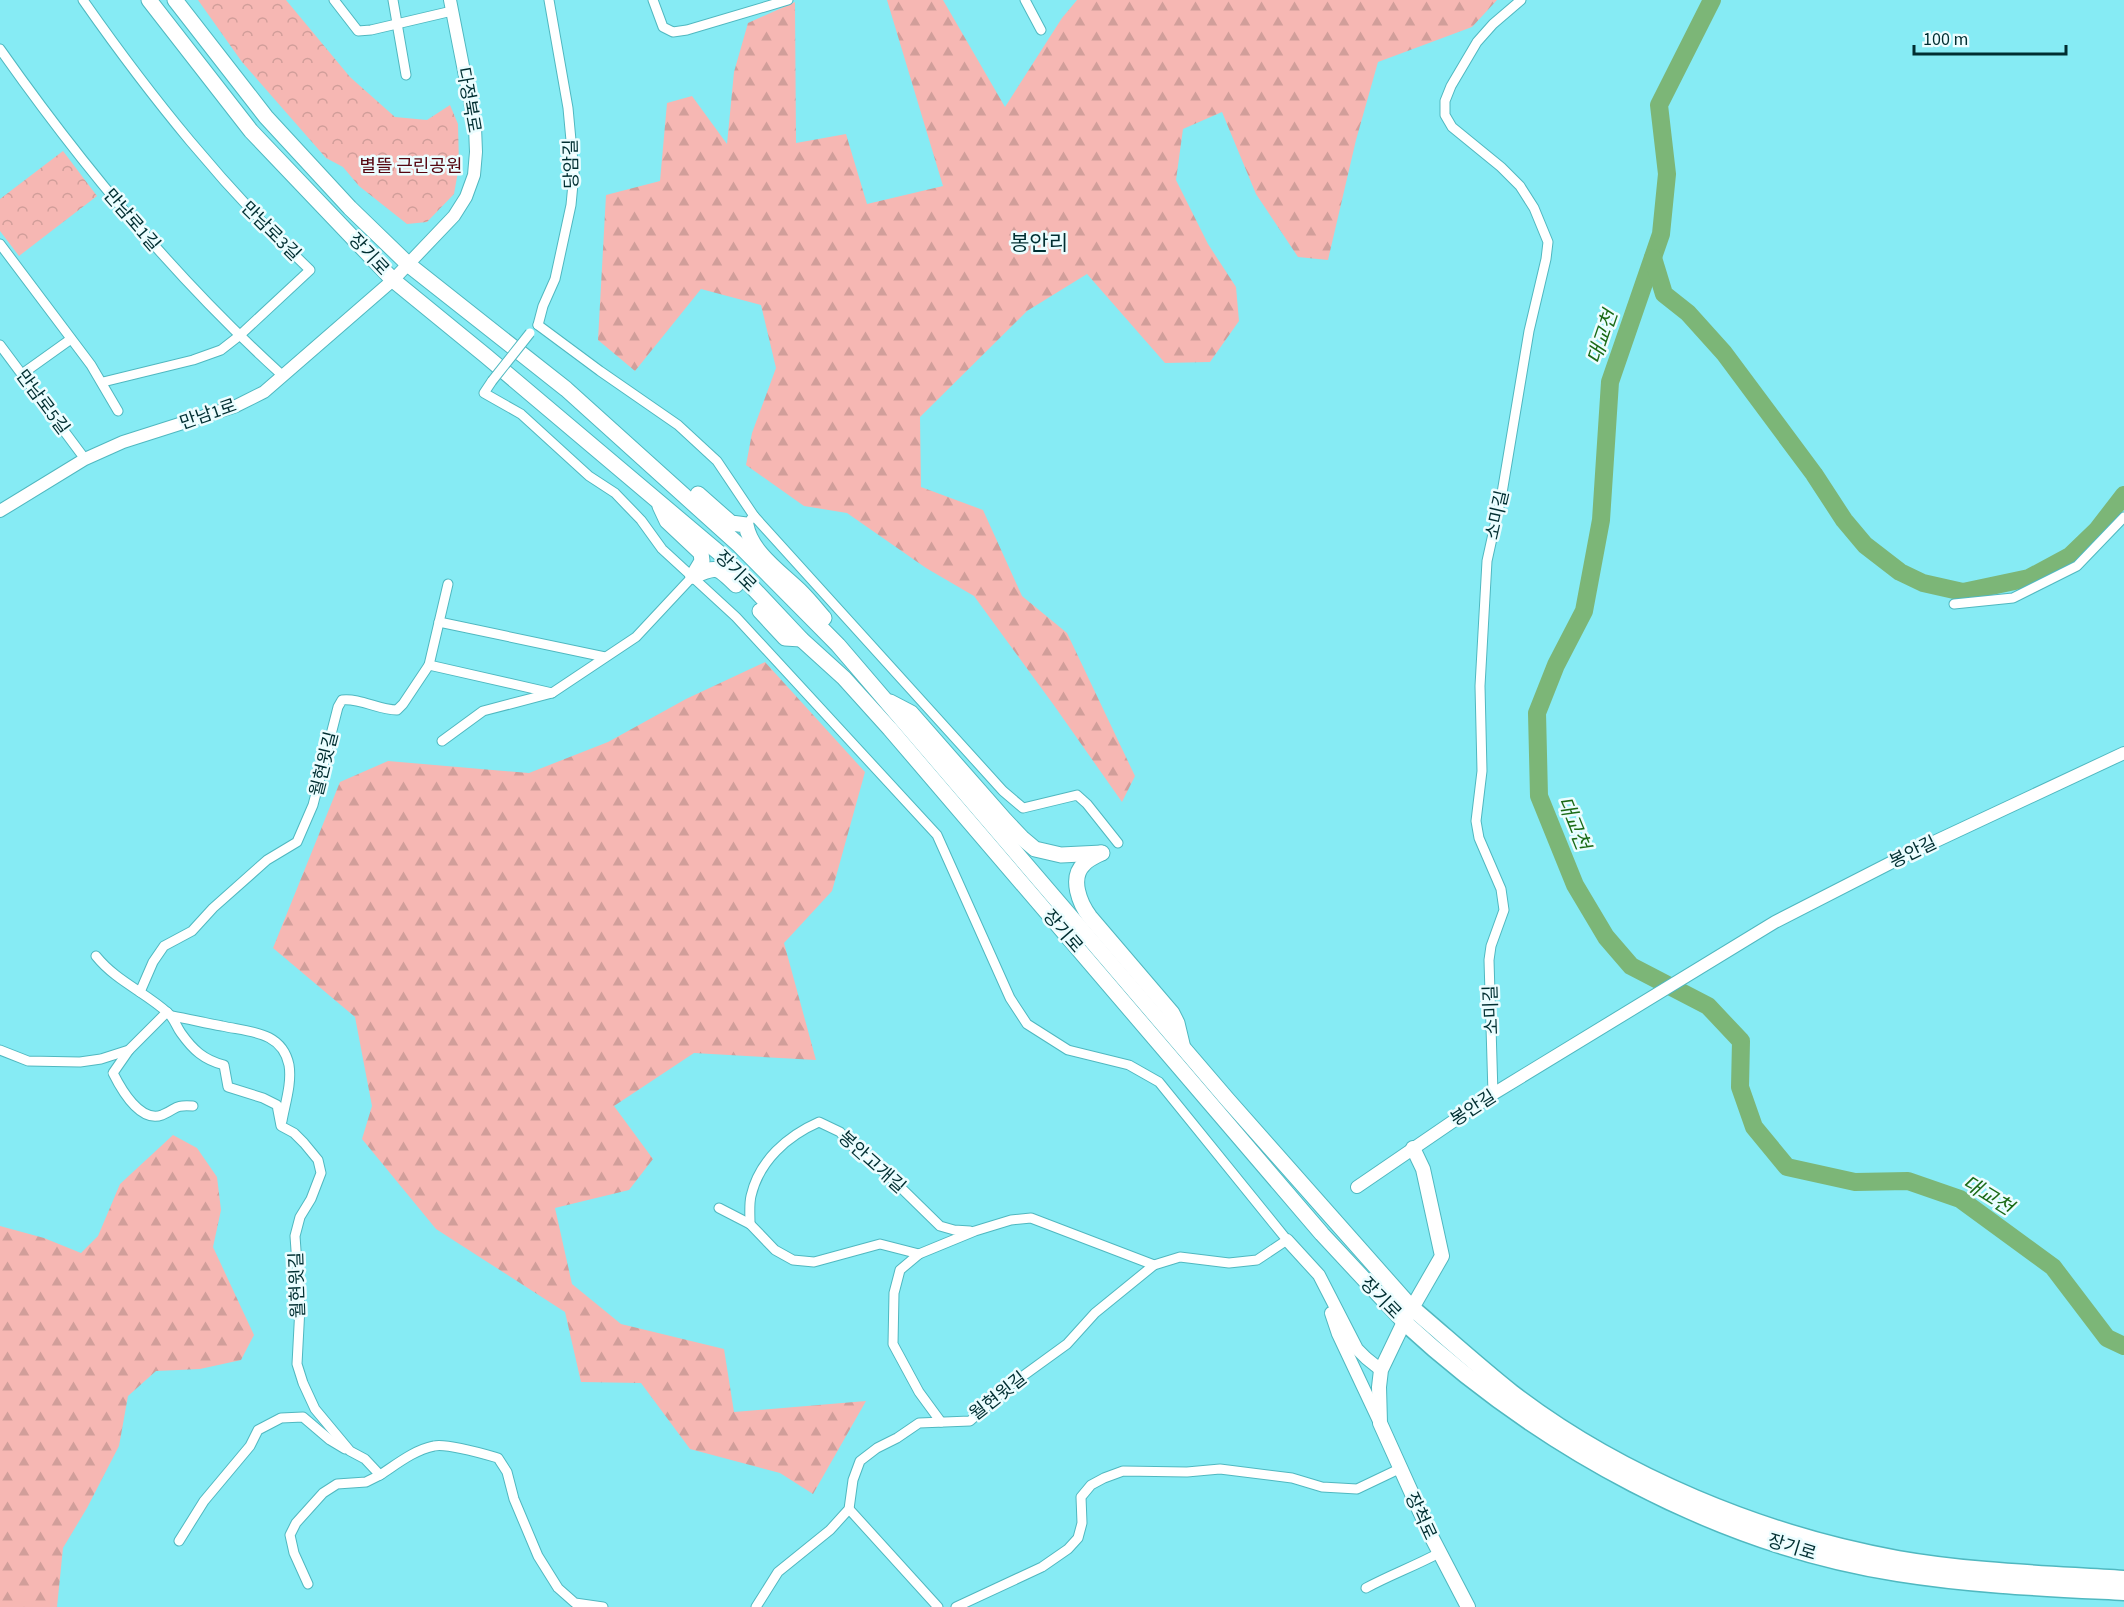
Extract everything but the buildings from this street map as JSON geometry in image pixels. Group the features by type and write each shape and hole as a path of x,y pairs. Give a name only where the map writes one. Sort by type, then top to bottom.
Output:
{"highway":[{"name":"장기로","path":"1408,1315 1564,1428 1624,1463 1697,1499 1771,1527 1834,1545 1898,1559 1986,1570 2124,1579"},
{"name":"장기로","path":"1408,1315 1449,1361 1557,1439 1618,1476 1691,1512 1766,1540 1830,1559 1896,1573 1984,1584 2124,1592"}],"main road":[{"name":"장기로","path":"149,0 251,131 393,280 724,557 801,639 844,678 1322,1234 1408,1315"},
{"name":"장기로","path":"175,0 266,117 350,208 409,265 566,389 739,545 838,645 1183,1047 1408,1315"},
{"path":"566,389 587,397 731,523 750,520 748,535 757,549 806,596 825,619 838,645"},
{"path":"658,500 667,521 701,552 702,561 693,576"},
{"path":"693,576 712,568 723,571 785,638 801,639"},
{"path":"882,698 911,713 1005,820 1035,849 1061,855 1102,853 1084,864 1079,872 1077,881 1079,900 1090,917 1172,1013 1183,1047"},
{"path":"1380,1423 1381,1370 1408,1315 1442,1256 1423,1170 1413,1148"},
{"name":"장척로","path":"1380,1423 1439,1553 1468,1607"}],"street":[{"name":"만남로3길","path":"83,0 151,94 210,166 262,224 310,270 221,350 211,355 103,382"},
{"path":"334,0 358,31 371,30 451,6"},
{"path":"393,0 406,75"},
{"name":"당암길","path":"538,325 543,306 555,279 572,205 574,173 568,108 549,0"},
{"path":"653,0 663,27 672,32 687,30 788,0"},
{"path":"1025,0 1041,30"},
{"name":"소미길","path":"1493,1094 1489,960 1491,946 1504,910 1504,899 1479,838 1476,821 1482,771 1480,686 1486,561 1507,469 1528,331 1548,242 1534,208 1520,186 1501,167 1452,127 1445,115 1445,101 1451,86 1477,42 1493,24 1521,0"},
{"name":"다정북로","path":"393,280 454,216 466,197 474,175 476,127 451,6"},
{"name":"만남로1길","path":"0,49 48,117 134,223 239,336 282,375"},
{"path":"0,244 103,382 118,411"},
{"name":"만남1로","path":"0,511 85,459 123,442 236,406 264,392 393,280"},
{"path":"1118,843 1088,804 1077,795 1023,808 1003,791 750,520 717,461 678,425 600,372 538,325 530,333 484,393 521,414 589,476 615,493 641,520 662,549 736,617 937,835 1010,998 1027,1024 1068,1050 1129,1065 1159,1082 1287,1240 1319,1275 1355,1345 1381,1370"},
{"path":"22,374 71,339"},
{"name":"만남로5길","path":"0,345 85,459"},
{"path":"1954,603 2013,598 2077,566 2124,517"},
{"path":"442,741 483,711 552,693 636,637 693,576"},
{"path":"448,584 429,665 552,693"},
{"path":"439,622 605,657"},
{"name":"월현윗길","path":"140,992 153,962 164,946 192,931 213,908 267,860 297,842 314,805 338,707 342,700 350,699 389,710 397,710 429,665"},
{"name":"봉안길","path":"1357,1187 1493,1094 1775,922 1827,894 2124,753"},
{"path":"96,956 107,970 169,1014 253,1031 277,1042 284,1052 289,1072 281,1126"},
{"path":"169,1014 129,1050 113,1074 127,1098 145,1113 161,1115 177,1105 194,1106"},
{"name":"월현윗길","path":"169,1014 180,1032 200,1055 224,1065 228,1087 264,1098 277,1105 281,1126 294,1132 318,1160 321,1173 300,1217 295,1236 300,1307 297,1364 315,1409 350,1452"},
{"path":"0,1050 28,1061 80,1062 101,1059 129,1050"},
{"name":"봉안고개길","path":"750,1224 750,1197 762,1166 789,1140 819,1122 840,1132 851,1145 891,1178 940,1226 954,1230 975,1231"},
{"path":"719,1208 750,1224 775,1250 793,1260 814,1262 880,1244 919,1254"},
{"name":"봉안고개길","path":"919,1254 975,1231 1011,1220 1031,1218 1154,1265"},
{"name":"월현윗길","path":"849,1509 853,1480 860,1461 919,1423 970,1421 1010,1386 1067,1344 1095,1313 1154,1265 1180,1257 1228,1263 1257,1260 1287,1240"},
{"path":"919,1254 900,1270 894,1293 893,1344 919,1392 941,1422"},
{"path":"1319,1275 1338,1334 1380,1423"},
{"name":"월현윗길","path":"179,1541 204,1501 250,1446 258,1430 281,1418 303,1417 330,1440 365,1459 380,1475"},
{"path":"308,1584 294,1553 290,1535 296,1523 323,1493 337,1484 352,1481 366,1482 417,1451 436,1445 460,1448 498,1458 507,1472 514,1499 538,1556 558,1588 575,1603 603,1607"},
{"path":"956,1607 1041,1567 1068,1549 1078,1538 1083,1523 1081,1497 1091,1485 1123,1471 1187,1472 1220,1469 1292,1478 1322,1487 1357,1489 1399,1469"},
{"path":"756,1607 778,1572 830,1530 849,1509 939,1607"},
{"path":"1366,1588 1439,1553"}],"green space":[{"name":"별뜰 근린공원","path":"198,0 286,0 350,77 395,117 427,120 450,105 458,124 459,166 454,194 427,222 407,224 359,186 343,167 326,158 242,62"},
{"path":"887,0 943,0 1005,107 1062,18 1077,0 1497,0 1472,27 1378,62 1356,140 1328,260 1298,257 1256,194 1222,112 1183,129 1176,180 1208,244 1236,287 1239,321 1210,362 1165,363 1087,274 1027,311 920,417 921,487 983,510 1022,596 1067,633 1135,776 1122,802 974,596 926,568 847,513 804,506 746,465 752,433 776,368 761,305 701,289 635,371 598,340 606,195 660,181 667,103 692,96 727,144 734,72 748,23 795,2 796,143 846,134 867,204 943,186"},
{"path":"63,151 97,196 19,256 0,231 0,199"},
{"path":"765,662 865,772 832,891 784,943 816,1060 694,1053 614,1106 653,1159 629,1190 555,1208 572,1284 621,1324 724,1349 734,1412 866,1401 813,1494 780,1473 690,1449 641,1383 581,1382 565,1312 436,1229 362,1139 372,1106 355,1017 273,948 340,782 388,761 529,773 608,742 686,699"},
{"path":"173,1135 197,1148 217,1177 221,1210 213,1247 254,1335 241,1360 200,1369 156,1371 128,1396 119,1446 63,1548 57,1607 0,1607 0,1226 44,1238 81,1253 98,1236 120,1184"}],"waterway":[{"name":"대교천","path":"1712,0 1659,105 1667,174 1661,234 1610,382 1601,520 1584,611 1556,665 1537,713 1539,796 1575,885 1606,937 1631,966 1708,1006 1741,1041 1740,1087 1754,1127 1787,1167 1855,1182 1908,1181 1960,1199 2053,1267 2107,1338 2124,1346"},
{"path":"1653,258 1664,294 1688,313 1724,353 1814,474 1844,520 1865,545 1900,572 1923,583 1963,592 2029,578 2070,556 2097,530 2124,495"}],"district":[{"name":"봉안리","path":"1039,243"}]}
